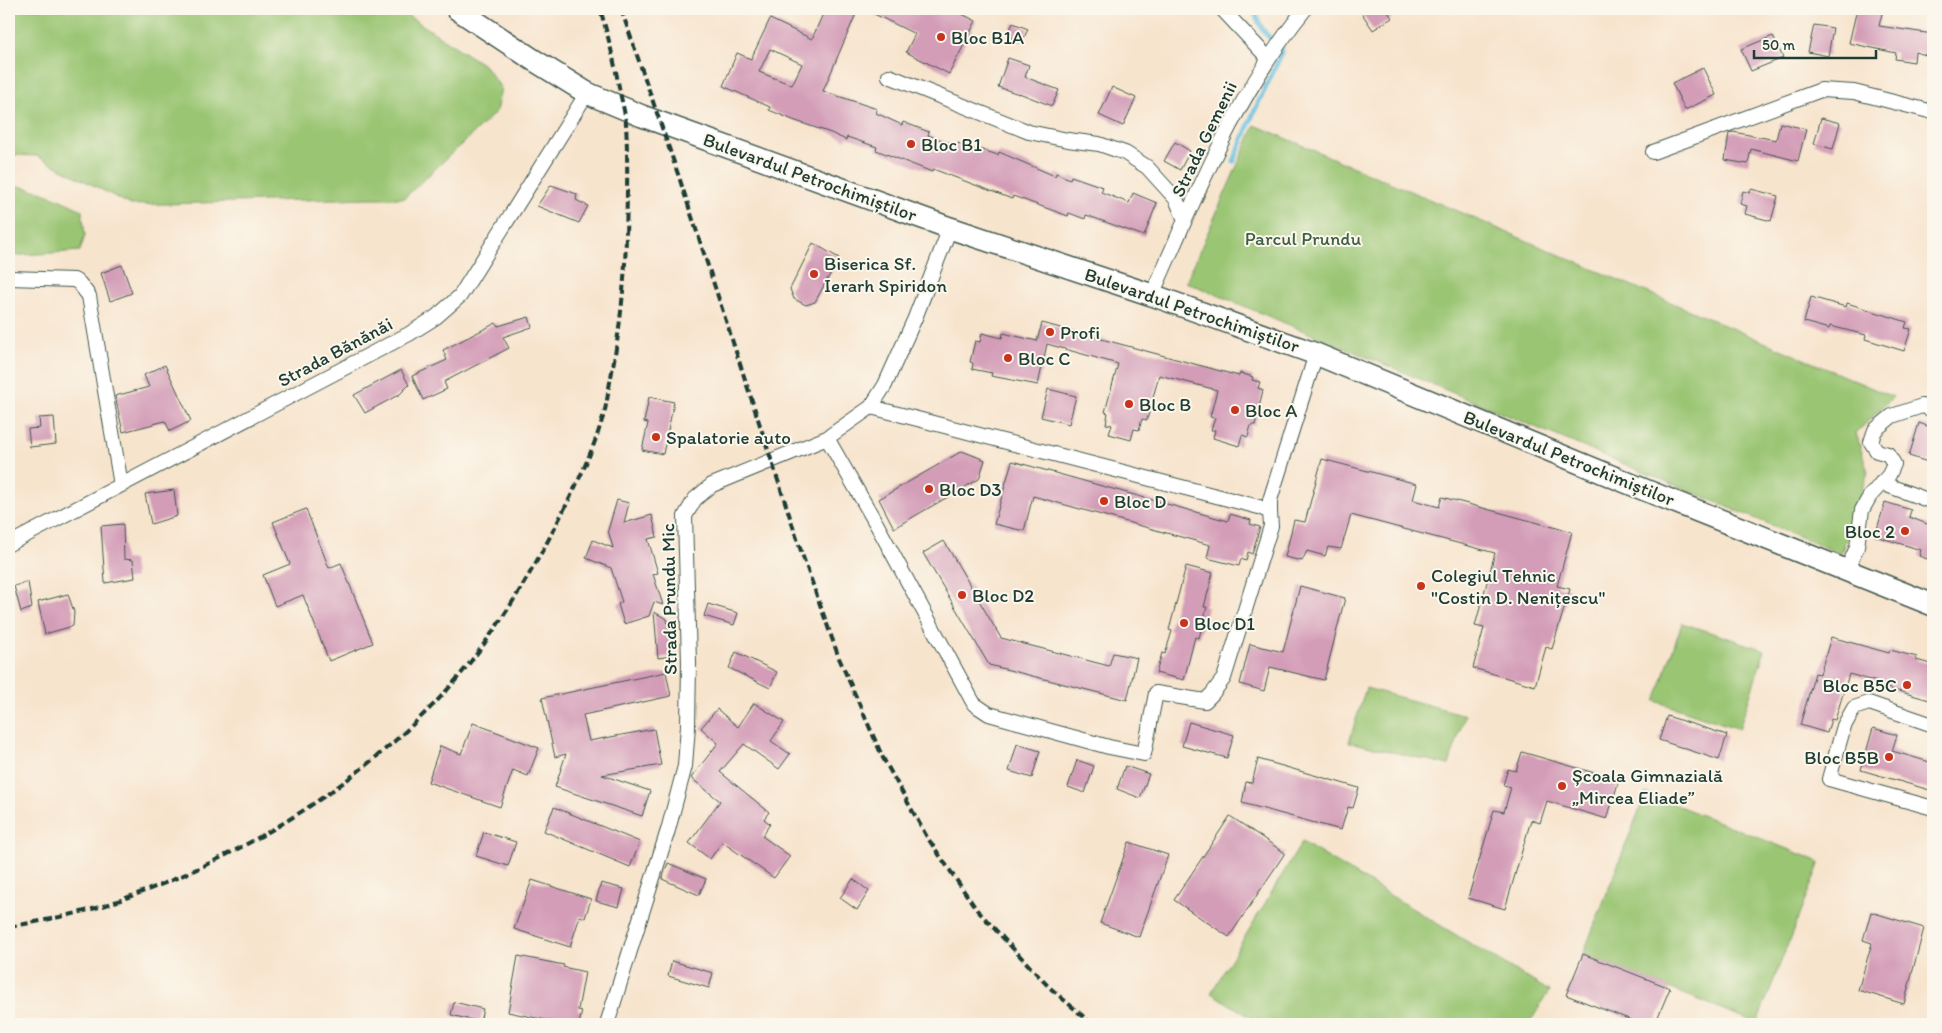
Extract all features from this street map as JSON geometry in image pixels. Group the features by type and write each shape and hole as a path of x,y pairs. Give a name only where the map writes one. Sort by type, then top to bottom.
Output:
{"main road":[{"name":"Bulevardul Petrochimiștilor","path":"457,9 532,60 587,93 665,124 950,228 1152,295 1316,354 1645,490 1933,605"}],"street":[{"path":"1222,9 1268,58"},
{"name":"Strada Gemenii","path":"1152,295 1239,105 1285,33 1305,9"},
{"path":"889,76 1029,132 1099,144 1125,153 1147,167 1176,199 1185,220"},
{"path":"1653,152 1821,90 1854,92 1933,112"},
{"name":"Strada Bănănăi","path":"9,544 408,334 436,317 460,296 587,93"},
{"name":"Strada Prundu Mic","path":"606,1024 668,830 685,766 689,663 685,516 695,499 712,485 827,438 871,407 885,385 915,318 950,228"},
{"path":"9,278 74,280 80,283 89,296 121,485"},
{"path":"827,438 877,525 974,704 988,714 1109,748 1144,754 1156,693 1205,701 1224,678 1272,526 1270,500 1316,354"},
{"path":"1847,570 1857,547 1862,510 1870,496 1889,476 1894,464 1888,454 1877,451 1871,442 1875,430 1892,416 1922,406 1933,410"},
{"path":"871,407 1259,507 1270,512"},
{"path":"1882,483 1933,502"},
{"path":"1933,725 1870,703 1854,708 1844,726 1828,779 1933,808"}],"green space":[{"path":"9,9 398,9 485,66 501,88 496,112 404,198 131,205 37,156 9,155"},
{"name":"Parcul Prundu","path":"1255,125 1893,397 1856,433 1868,472 1841,554 1186,282"},
{"path":"9,185 37,191 82,210 85,235 80,251 9,256"},
{"path":"1682,623 1765,650 1739,729 1655,701"},
{"path":"1366,688 1465,715 1449,765 1349,742"},
{"path":"1646,793 1820,862 1757,1023 1583,954"},
{"path":"1302,842 1549,991 1529,1024 1262,1024 1211,993"}],"building":[{"name":"Bloc B1","path":"825,9 858,9 823,91 877,109 876,113 902,125 903,122 929,132 928,135 957,146 958,143 976,150 976,148 998,155 999,152 1055,176 1056,173 1070,179 1071,176 1103,187 1101,192 1129,203 1133,193 1157,203 1144,236 1086,215 1085,219 1069,213 1068,216 1013,196 1012,199 933,169 932,172 876,150 877,147 847,137 846,140 793,120 769,110 770,107 723,86 737,53 751,59 770,19 812,39","holes":["770,49 802,64 792,85 759,72"]},
{"name":"Bloc B1A","path":"864,9 952,9 976,21 949,74 906,52 915,34"},
{"path":"1359,9 1386,9 1392,18 1373,30"},
{"path":"1857,9 1883,9 1879,26 1933,34 1933,57 1915,52 1914,62 1895,59 1896,53 1849,43"},
{"path":"1013,23 1028,29 1022,42 1007,36"},
{"path":"1814,25 1833,28 1828,56 1808,52"},
{"path":"1773,36 1783,58 1751,71 1741,49"},
{"path":"1008,58 1029,65 1025,77 1059,90 1052,106 998,87"},
{"path":"1703,68 1716,95 1685,110 1672,83"},
{"path":"1112,87 1136,98 1123,126 1099,115"},
{"path":"1821,118 1840,123 1833,149 1814,144"},
{"path":"1780,123 1806,129 1798,161 1751,149 1748,164 1725,160 1729,133 1733,132 1776,140"},
{"path":"1175,142 1190,151 1180,170 1164,161"},
{"path":"551,185 577,194 576,200 588,206 579,223 537,206"},
{"path":"1751,189 1778,196 1771,221 1745,214 1747,206 1740,204 1743,191 1750,193"},
{"name":"Biserica Sf. Ierarh Spiridon","path":"813,243 839,258 815,302 806,305 794,299 790,289"},
{"path":"122,265 132,293 110,301 101,273"},
{"path":"1811,297 1846,307 1847,303 1907,322 1905,328 1911,329 1904,351 1865,339 1866,335 1830,326 1829,329 1804,322"},
{"path":"529,317 532,327 503,337 509,348 444,382 447,389 423,400 412,376 447,360 443,350 496,323 498,326"},
{"path":"1042,323 1239,376 1240,373 1253,377 1252,380 1260,382 1258,388 1263,390 1255,425 1251,425 1248,437 1242,435 1239,446 1213,438 1215,430 1211,430 1215,418 1210,417 1217,390 1159,375 1147,420 1142,419 1139,430 1134,429 1131,440 1109,434 1112,425 1106,424 1108,413 1105,412 1118,364 1047,344 1038,385 991,376 992,373 972,369 973,363 970,362 975,341 980,342 982,333 1002,338 1003,333 1037,341"},
{"path":"165,365 191,421 170,431 165,421 123,432 115,396 149,387 144,375"},
{"path":"401,370 409,385 400,394 365,413 354,395"},
{"path":"1048,389 1076,396 1069,424 1041,417"},
{"name":"Spalatorie auto","path":"649,397 674,402 663,454 642,450 648,423 644,422"},
{"path":"54,417 56,444 30,447 28,429 40,428 39,418"},
{"path":"1919,423 1933,428 1933,448 1928,462 1909,456"},
{"name":"Bloc D3","path":"962,451 985,460 979,479 894,528 879,499"},
{"path":"1322,459 1417,484 1413,500 1439,507 1442,497 1572,532 1557,586 1570,589 1552,649 1546,647 1535,686 1473,668 1484,628 1475,626 1495,553 1351,515 1341,549 1328,547 1325,556 1307,551 1302,561 1285,557 1294,520 1305,522"},
{"name":"Bloc D","path":"1012,461 1228,521 1230,514 1251,520 1250,524 1260,527 1252,554 1248,552 1246,561 1241,559 1239,566 1207,558 1210,545 1033,496 1024,531 994,524"},
{"path":"174,490 177,516 151,524 145,494"},
{"path":"617,500 629,503 624,523 652,515 657,537 648,539 658,573 653,574 663,605 654,602 649,616 624,624 618,604 622,602 611,568 586,558 593,540 613,548 608,530"},
{"name":"Bloc 2","path":"1885,502 1911,510 1909,517 1930,525 1931,521 1933,522 1933,561 1919,556 1921,550 1875,536"},
{"path":"306,509 329,568 341,563 373,643 329,661 303,595 275,606 263,575 290,564 273,522"},
{"path":"123,524 124,559 133,560 135,578 105,583 101,526"},
{"name":"Bloc D2","path":"944,541 1001,638 1109,666 1113,653 1137,658 1127,700 989,665 923,553"},
{"name":"Bloc D1","path":"1186,566 1213,573 1204,607 1207,607 1199,638 1195,637 1184,680 1156,673 1162,653 1165,654 1172,631 1169,630"},
{"path":"28,582 32,608 21,612 14,586"},
{"path":"1300,586 1345,598 1324,680 1270,667 1264,691 1240,684 1250,644 1283,652"},
{"path":"68,594 74,612 73,626 45,634 38,602"},
{"path":"708,604 738,613 734,625 704,616"},
{"path":"654,612 667,619 672,656 658,658"},
{"name":"Bloc B5C","path":"1831,637 1889,653 1890,650 1917,657 1916,660 1931,664 1930,670 1933,671 1933,701 1880,686 1881,683 1849,674 1835,720 1831,719 1827,733 1800,725 1815,673 1820,674"},
{"path":"736,652 777,672 770,688 729,668"},
{"path":"666,672 671,696 583,715 589,741 654,729 661,765 602,775 650,791 642,816 555,787 566,754 555,757 542,698"},
{"path":"754,703 784,722 771,741 790,754 779,769 744,744 720,772 769,812 764,819 770,824 762,836 790,856 774,878 722,842 710,859 689,843 720,801 691,778 718,743 701,728 717,709 738,727"},
{"path":"1667,716 1727,735 1719,760 1659,740"},
{"path":"1189,722 1234,735 1227,758 1182,746"},
{"path":"473,723 539,748 528,776 513,770 500,807 428,782 440,746 461,754"},
{"name":"Bloc B5B","path":"1873,728 1897,735 1892,751 1933,763 1933,791 1861,770"},
{"path":"1017,744 1040,751 1032,778 1009,771"},
{"path":"1522,752 1619,780 1607,819 1547,801 1540,823 1531,820 1505,909 1468,898 1494,810 1504,812 1511,787 1503,785 1508,769 1516,771"},
{"path":"1258,759 1359,788 1353,808 1348,807 1341,830 1242,803 1246,782 1252,783"},
{"path":"1077,760 1094,766 1085,793 1068,787"},
{"path":"1125,766 1149,774 1140,798 1117,789"},
{"path":"554,807 640,842 630,867 544,831"},
{"path":"1230,816 1285,853 1229,937 1174,900"},
{"path":"484,832 516,842 508,866 476,856"},
{"path":"1129,842 1168,855 1139,937 1100,923"},
{"path":"668,863 706,879 699,895 662,879"},
{"path":"853,879 869,891 857,910 840,898"},
{"path":"532,880 591,899 585,918 580,916 570,947 514,929"},
{"path":"601,883 624,889 619,907 596,901"},
{"path":"1871,912 1924,928 1904,1004 1858,990 1872,943 1863,940"},
{"path":"1583,954 1670,988 1655,1024 1642,1024 1566,995"},
{"path":"518,956 564,965 563,967 585,972 578,1010 582,1011 579,1024 565,1024 508,1012"},
{"path":"672,961 713,973 709,988 668,976"},
{"path":"454,1002 483,1009 480,1022 451,1015"}],"waterway":[{"path":"1234,161 1253,114 1281,55 1281,47 1263,31 1254,9"}],"railway":[{"path":"9,927 94,909 153,888 241,847 283,823 324,797 363,768 400,736 453,683 500,622 527,578 580,478 605,409 617,342 622,307 625,254 626,124 613,57 600,9"},
{"path":"621,9 679,177 802,554 839,658 883,758 927,837 977,910 1049,987 1092,1024"}],"place":[{"name":"Bloc B1A","path":"941,37"},
{"name":"Bloc B1","path":"911,144"},
{"name":"Biserica Sf. Ierarh Spiridon","path":"814,274"},
{"name":"Profi","path":"1050,332"},
{"name":"Bloc C","path":"1008,358"},
{"name":"Bloc B","path":"1129,404"},
{"name":"Bloc A","path":"1235,410"},
{"name":"Spalatorie auto","path":"656,437"},
{"name":"Bloc D3","path":"929,489"},
{"name":"Bloc D","path":"1104,501"},
{"name":"Bloc 2","path":"1905,531"},
{"name":"Colegiul Tehnic \"Costin D. Nenițescu\"","path":"1421,586"},
{"name":"Bloc D2","path":"962,595"},
{"name":"Bloc D1","path":"1184,623"},
{"name":"Bloc B5C","path":"1907,685"},
{"name":"Bloc B5B","path":"1889,757"},
{"name":"Școala Gimnazială „Mircea Eliade”","path":"1562,786"}]}
